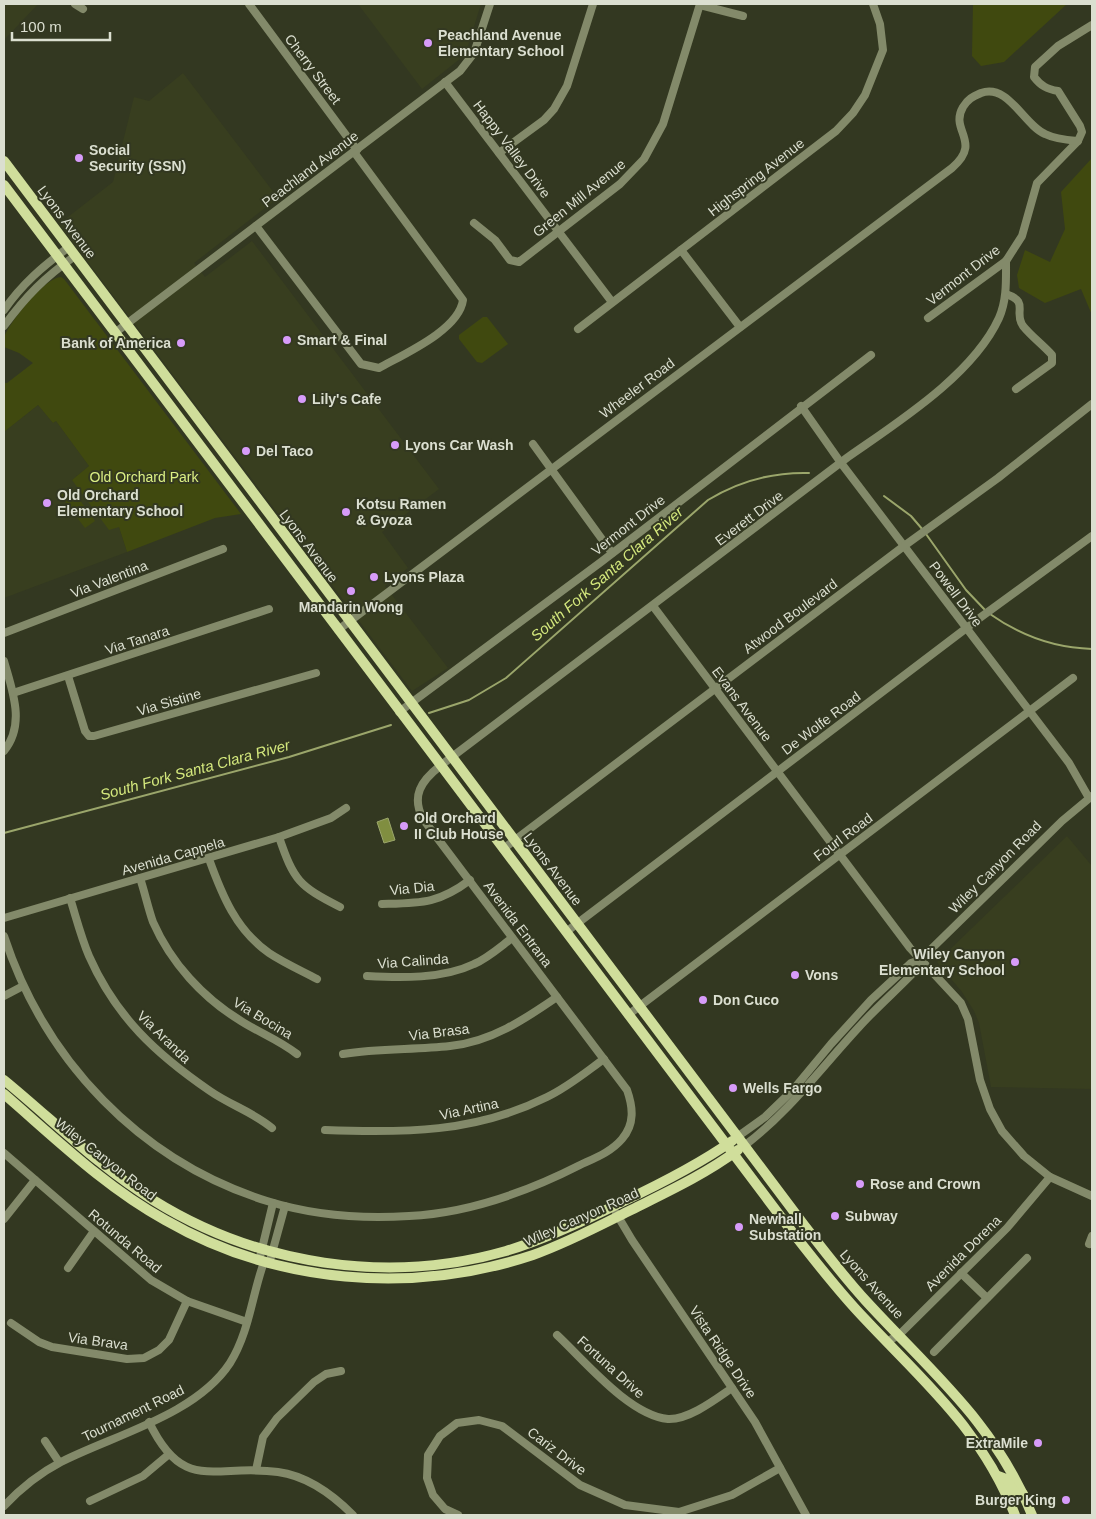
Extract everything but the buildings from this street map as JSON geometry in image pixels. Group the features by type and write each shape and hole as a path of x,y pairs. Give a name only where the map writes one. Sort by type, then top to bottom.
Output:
{"main road":[{"name":"Lyons Avenue","path":"4,161 451,758 825,1252 867,1302 956,1394 989,1436 1009,1468 1032,1515"},
{"name":"Lyons Avenue","path":"4,185 440,766 734,1153 793,1234 862,1316 942,1398 978,1443 998,1476 1015,1515"},
{"path":"638,1028 654,1039 669,1058 679,1059"},
{"name":"Wiley Canyon Road","path":"4,1080 118,1176 152,1200 206,1228 261,1249 335,1265 366,1267 449,1263 486,1256 530,1243 570,1228 686,1170 738,1137"},
{"name":"Wiley Canyon Road","path":"4,1094 98,1174 141,1206 195,1236 264,1262 298,1271 365,1278 441,1275 472,1270 534,1254 618,1217 682,1185 744,1146"},
{"path":"942,1398 950,1399 976,1430 989,1436"},
{"path":"978,1443 987,1444 1000,1461 1009,1468"},
{"path":"998,1476 1006,1479 1016,1494 1023,1494"}],"street":[{"path":"74,4 84,9"},
{"name":"Cherry Street","path":"249,4 463,300 462,308 456,318 419,346 379,368 361,364 256,226"},
{"name":"Peachland Avenue","path":"116,332 460,70 474,53 490,4"},
{"path":"499,153 544,120 554,109 567,86 593,4"},
{"name":"Highspring Avenue","path":"578,329 836,131 853,113 865,95 883,50 880,24 873,4"},
{"path":"700,5 743,16"},
{"name":"Green Mill Avenue","path":"474,223 495,240 510,260 519,262 620,184 644,159 663,124 700,5"},
{"path":"1078,142 1082,132 1077,119 1058,91 1048,89 1039,84 1034,77 1035,67 1058,46 1092,25"},
{"name":"Happy Valley Drive","path":"446,82 612,302"},
{"name":"Wheeler Road","path":"338,630 549,469 952,168 965,156 966,143 960,124 962,109 970,98 986,91 1000,95 1010,101 1036,128 1045,134 1078,142"},
{"name":"Vermont Drive","path":"928,318 1006,261 1022,236 1037,183 1078,142"},
{"path":"681,250 740,327"},
{"path":"4,310 23,285 72,252"},
{"path":"4,326 26,296 61,260"},
{"name":"Everett Drive","path":"451,758 841,463 905,417 967,366 999,318 1006,294 1006,261"},
{"path":"1006,294 1018,301 1021,305 1019,315 1024,326 1052,355 1052,363 1016,389"},
{"name":"Vermont Drive","path":"400,712 612,553 801,406 871,355"},
{"name":"Atwood Boulevard","path":"503,849 918,535 998,478 1092,404"},
{"name":"Powell Drive","path":"801,406 841,463 1069,763 1091,797"},
{"path":"533,444 549,469 612,553"},
{"name":"De Wolfe Road","path":"566,932 966,628 1092,536"},
{"name":"Via Valentina","path":"4,633 223,549"},
{"name":"Evans Avenue","path":"653,606 920,960 961,1003 968,1019 980,1080 990,1109 1002,1131 1024,1156 1050,1177 1092,1196"},
{"name":"Via Tanara","path":"13,693 269,609"},
{"path":"4,661 13,693 16,723 10,743 4,751"},
{"name":"Via Sistine","path":"68,676 85,731 89,736 94,736 316,673"},
{"name":"Fourl Road","path":"628,1015 1073,678"},
{"name":"Avenida Entrana","path":"285,1206 355,1216 410,1216 468,1207 512,1195 554,1178 610,1150 623,1138 631,1124 633,1107 627,1090 424,819 418,807 419,788 426,778 451,758"},
{"name":"Wiley Canyon Road","path":"744,1146 791,1105 851,1036 916,970 920,960 1062,821 1091,797"},
{"name":"Avenida Cappela","path":"4,918 279,837 331,818 346,808"},
{"path":"279,837 291,870 300,882 310,892 340,908"},
{"path":"209,859 223,896 235,919 249,935 269,952 317,979"},
{"name":"Via Bocina","path":"140,878 153,922 168,948 190,979 214,1002 234,1017 282,1042 297,1054"},
{"name":"Via Dia","path":"382,904 419,903 442,898 470,880"},
{"name":"Via Aranda","path":"70,898 89,955 108,992 134,1028 172,1065 214,1094 258,1116 272,1128"},
{"path":"4,936 23,986 54,1041 87,1086 150,1142 195,1170 235,1189 285,1206"},
{"name":"Via Calinda","path":"367,976 427,975 455,971 473,965 512,938"},
{"name":"Wiley Canyon Road","path":"738,1137 766,1117 792,1091 843,1030 880,992 911,963 920,960"},
{"path":"895,978 902,985"},
{"path":"4,996 23,986"},
{"path":"880,992 887,999"},
{"name":"Via Brasa","path":"343,1054 360,1051 452,1046 482,1039 514,1025 557,997"},
{"path":"843,1030 851,1036"},
{"name":"Via Artina","path":"325,1130 417,1131 457,1127 493,1119 549,1096 604,1059"},
{"name":"Rotunda Road","path":"4,1153 151,1280 187,1301 247,1322"},
{"name":"Avenida Dorena","path":"887,1342 900,1334 1007,1228 1050,1177"},
{"path":"4,1218 35,1180"},
{"name":"Tournament Road","path":"264,1262 261,1249 273,1203"},
{"name":"Tournament Road","path":"4,1506 34,1479 60,1462 184,1404 216,1379 230,1363 247,1322 264,1262 272,1252 285,1206"},
{"name":"Vista Ridge Drive","path":"613,1206 618,1217 755,1422 806,1515"},
{"path":"68,1268 94,1232"},
{"path":"934,1352 1027,1258"},
{"path":"962,1272 987,1298"},
{"name":"Via Brava","path":"10,1323 39,1342 52,1347 127,1359 144,1358 159,1350 169,1340 187,1301"},
{"name":"Fortuna Drive","path":"557,1335 616,1391 640,1410 669,1419 698,1411 732,1388"},
{"path":"256,1470 263,1437 277,1418 314,1382 326,1374 340,1371"},
{"name":"Cariz Drive","path":"458,1515 445,1509 433,1495 427,1478 428,1455 440,1436 457,1423 479,1420 502,1426 580,1485 625,1505 679,1512 732,1495 780,1468"},
{"path":"149,1422 168,1455 177,1462 197,1470 210,1472 256,1470 280,1472 315,1485 335,1498 353,1515"},
{"path":"45,1441 60,1462"},
{"path":"90,1501 143,1476 168,1455"}],"shaded area":[{"path":"4,4 38,4 4,40"},
{"name":"Peachland Avenue Elementary School","path":"358,4 481,4 467,49 461,58 422,89"},
{"path":"183,73 278,198 194,263 205,277 252,241 439,489 382,532 408,568 385,586 448,668 412,691 59,224 113,182 134,97 149,101"},
{"name":"Old Orchard Elementary School","path":"38,405 53,423 56,421 89,466 72,480 119,527 127,552 4,598 4,432"},
{"path":"388,818 395,840 384,843 377,822"},
{"name":"Wiley Canyon Elementary School","path":"1067,836 1092,866 1092,1089 991,1087 979,1023 974,1011 962,992 937,962"}],"green space":[{"path":"973,4 1067,4 1004,62 981,66 972,56"},
{"path":"1092,158 1092,315 1081,289 1045,303 1019,288 1017,275 1025,250 1050,262 1065,229 1061,192"},
{"name":"Old Orchard Park","path":"61,277 241,514 215,518 127,552 119,527 109,530 72,480 89,466 56,421 53,423 38,405 4,432 4,383 7,383 33,363 19,353 4,347 4,336 29,301 46,284"},
{"path":"483,317 487,317 508,344 482,363 477,362 459,339 459,335"},
{"path":"71,488 95,521 85,528 60,495"}],"waterway":[{"name":"South Fork Santa Clara River","path":"429,713 469,700 506,678 708,500 720,493 756,479 782,474 809,473"},
{"name":"South Fork Santa Clara River","path":"884,496 911,516 923,530"},
{"name":"South Fork Santa Clara River","path":"926,534 966,590 986,611"},
{"name":"South Fork Santa Clara River","path":"990,614 1014,629 1038,639 1064,646 1092,649"},
{"name":"South Fork Santa Clara River","path":"4,833 289,757 391,725"}],"place":[{"name":"Peachland Avenue Elementary School","path":"428,43"},
{"name":"Social Security (SSN)","path":"79,158"},
{"name":"Smart & Final","path":"287,340"},
{"name":"Bank of America","path":"181,343"},
{"name":"Lily's Cafe","path":"302,399"},
{"name":"Lyons Car Wash","path":"395,445"},
{"name":"Del Taco","path":"246,451"},
{"name":"Old Orchard Elementary School","path":"47,503"},
{"name":"Kotsu Ramen & Gyoza","path":"346,512"},
{"name":"Lyons Plaza","path":"374,577"},
{"name":"Mandarin Wong","path":"351,591"},
{"name":"Old Orchard II Club House","path":"404,826"},
{"name":"Wiley Canyon Elementary School","path":"1015,962"},
{"name":"Vons","path":"795,975"},
{"name":"Don Cuco","path":"703,1000"},
{"name":"Wells Fargo","path":"733,1088"},
{"name":"Rose and Crown","path":"860,1184"},
{"name":"Subway","path":"835,1216"},
{"name":"Newhall Substation","path":"739,1227"},
{"name":"ExtraMile","path":"1038,1443"},
{"name":"Burger King","path":"1066,1500"}]}
